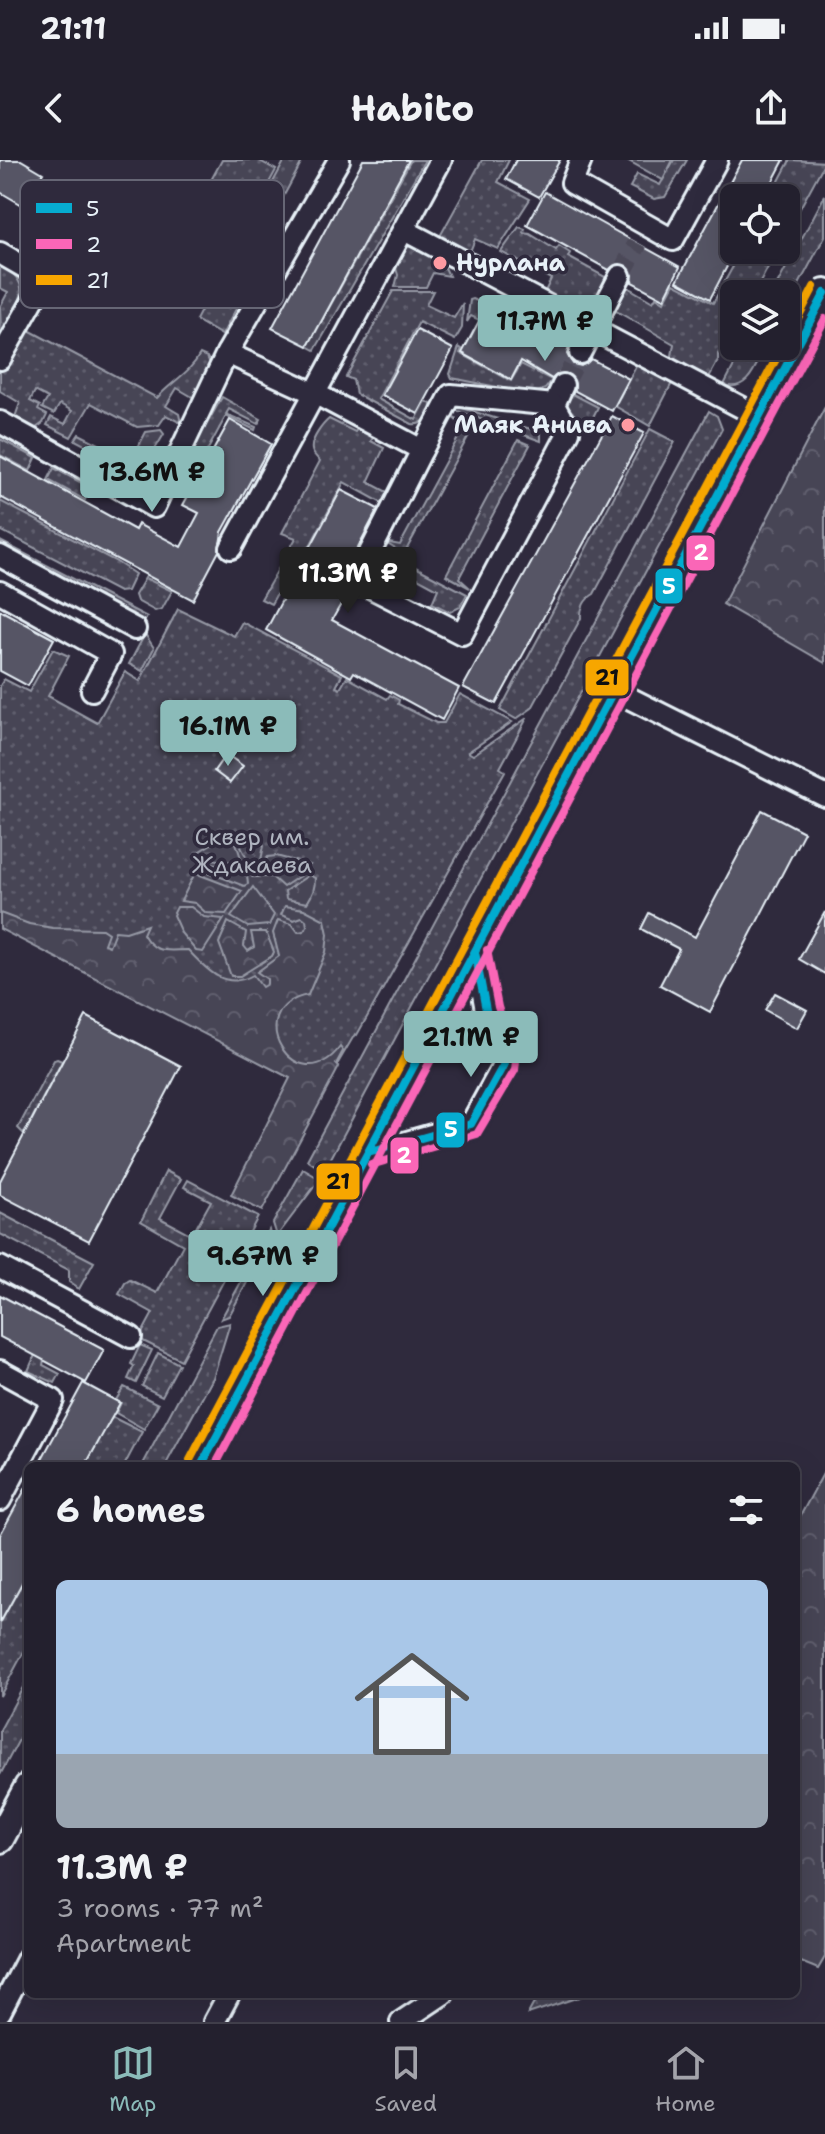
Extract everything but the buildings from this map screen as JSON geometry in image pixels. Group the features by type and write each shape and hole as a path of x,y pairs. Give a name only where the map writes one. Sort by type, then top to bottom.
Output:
{"main road":[{"path":"203,1462 825,293"},
{"path":"0,1839 24,1794"}],"street":[{"path":"284,255 339,160"},
{"path":"231,548 441,160"},
{"path":"581,160 572,183 673,240 717,160"},
{"path":"638,243 648,224"},
{"path":"404,230 758,416"},
{"path":"0,253 20,265"},
{"path":"580,353 620,276"},
{"path":"0,359 29,308"},
{"path":"0,422 154,507 227,353 253,308"},
{"path":"227,353 316,394 422,450"},
{"path":"554,405 563,385"},
{"path":"451,395 554,405 569,432 462,634 356,580 451,395"},
{"path":"0,556 135,629"},
{"path":"0,592 111,654 92,690"},
{"path":"613,690 825,796"},
{"path":"368,1153 471,1124 504,1064 486,1010 475,952"},
{"path":"0,1267 131,1337"},
{"path":"0,1371 53,1400 0,1500"},
{"path":"0,2012 24,1966"},
{"path":"214,2022 227,1998"},
{"path":"401,2022 437,1998"}],"green space":[{"path":"222,160 258,160 276,170 271,180 211,180"},
{"path":"285,160 303,160 284,195 284,180 274,180"},
{"path":"411,160 425,160 315,350 308,346"},
{"path":"482,160 509,160 498,182 530,199 498,249 475,239 469,254 439,238"},
{"path":"627,160 673,160 663,180"},
{"path":"674,160 687,160 665,197 654,199 630,187 637,174 660,185"},
{"path":"790,160 825,162 800,208 800,184 777,184"},
{"path":"825,195 825,236 800,283 800,280 779,280 788,264 800,264 800,242"},
{"path":"519,227 525,229 524,233 556,250 559,246 570,253 568,257 609,279 591,307 575,311 543,296 551,279 501,252"},
{"path":"413,246 442,261 449,276 433,273 426,287 395,287 398,275 394,262 404,247"},
{"path":"734,264 770,264 761,280 726,280"},
{"path":"0,265 12,273 20,285 18,305 1,334 0,307 8,292 0,288"},
{"path":"674,283 713,303 720,290 720,351 707,381 671,362 674,344 616,311 609,318 622,284 653,302 656,297 664,302"},
{"path":"393,291 433,291 426,305 454,318 463,303 462,328 455,340 419,322 378,399 416,420 426,401 431,404 426,418 416,424 356,394 353,380 346,377"},
{"path":"470,300 505,313 501,322 496,319 488,324 471,316 467,322"},
{"path":"202,308 237,308 222,335 196,320"},
{"path":"25,328 157,398 191,367 200,354 207,357 211,365 196,399 177,388 166,406 179,414 181,423 166,415 159,425 137,427 91,403 71,437 47,425 51,417 65,424 72,411 60,404 54,414 42,408 48,398 35,391 30,401 40,406 38,410 47,415 43,423 32,431 14,420 20,403 0,391 0,372"},
{"path":"459,347 462,349 460,353 511,381 521,364 552,380 545,389 533,394 452,378 450,374"},
{"path":"640,359 673,381 650,426 615,406"},
{"path":"737,360 759,360 746,381 740,385 724,385"},
{"path":"563,389 598,407 589,425 570,410"},
{"path":"222,397 261,419 258,424 229,409 226,414 256,427 255,430 226,416 182,497 169,492"},
{"path":"459,407 537,431 541,441 455,410"},
{"path":"825,407 825,663 723,604"},
{"path":"709,411 717,416 722,429 324,1171 307,1160"},
{"path":"451,416 474,426 404,554 384,542 400,545 464,427"},
{"path":"329,419 355,432 358,428 374,436 371,441 384,448 368,482 389,493 372,533 368,531 382,503 344,482 304,557 299,555 271,604 261,599 296,538 282,533 320,461 313,453 312,446"},
{"path":"650,429 675,442 594,594 584,604 581,618 532,708 516,719 500,710"},
{"path":"161,430 164,434 148,461 134,455 146,432"},
{"path":"79,434 143,466 141,475 75,440"},
{"path":"0,439 36,458 30,471 0,455"},
{"path":"518,440 530,445 459,578 470,588 446,575"},
{"path":"54,468 91,488 85,500 48,480"},
{"path":"0,501 135,574 127,591 119,592 0,530"},
{"path":"0,541 147,617 143,624 0,550"},
{"path":"381,549 467,594 460,607 450,612 432,603 438,589 386,561"},
{"path":"145,578 172,591 162,609 155,611 137,601 135,595"},
{"name":"Сквер им. Ждакаева","path":"178,609 234,636 242,622 342,675 336,687 340,689 347,677 387,699 390,695 399,700 398,704 436,723 444,723 460,694 512,722 468,752 473,755 527,718 500,768 505,771 357,1035 320,1094 0,924 0,686 4,679 29,692 53,649 69,656 48,696 97,723 125,672 140,681"},
{"path":"145,634 154,648 142,671 129,664"},
{"path":"230,837 236,843 244,867 195,854 213,843"},
{"path":"245,837 255,839 264,846 261,860 253,869 241,847"},
{"path":"276,856 310,865 283,887 272,877 253,877 268,857"},
{"path":"205,862 231,866 247,876 248,884 244,886 197,868"},
{"path":"195,873 242,891 226,914 206,913 195,903 181,901"},
{"path":"309,875 315,878 315,882 307,903 286,899 285,891"},
{"path":"253,887 274,915 269,925 248,927 231,917"},
{"path":"285,906 304,909 325,920 328,934 326,952 308,995 288,1004 277,1017 276,1033 282,1048 293,1059 307,1065 323,1062 340,1047 343,1051 336,1064 339,1067 262,1211 231,1195 290,1078 0,929 0,913 29,924 53,928 102,929 108,933 104,944 109,946 115,931 126,932 147,925 143,934 157,948 188,950 217,976 234,981 253,975 262,987 267,984 267,979 257,972 279,956 273,933 278,920 292,924 298,932 304,931 307,926 302,917 294,920 281,915"},
{"path":"177,907 191,907 204,917 224,919 203,952 196,951 181,933 173,915"},
{"path":"228,922 246,932 244,946 248,951 254,947 251,932 266,932 274,952 272,956 240,976 231,976 219,943"},
{"path":"57,1059 62,1061 24,1134 18,1128"},
{"path":"303,1169 320,1179 277,1236 273,1223"},
{"path":"166,1171 181,1179 160,1218 192,1235 211,1201 184,1187 188,1180 258,1217 181,1360 139,1339 153,1313 119,1294 130,1280 157,1293 183,1245 141,1221"},
{"path":"0,1213 94,1262 79,1289 69,1282 69,1270 0,1234"},
{"path":"269,1230 271,1238 229,1316 221,1319"},
{"path":"230,1323 213,1378 167,1462 144,1462 217,1326"},
{"path":"140,1345 152,1350 136,1383 128,1379"},
{"path":"158,1353 179,1364 162,1396 142,1386"},
{"path":"35,1355 44,1360 43,1365 60,1374 55,1383 28,1371"},
{"path":"124,1387 158,1404 144,1429 116,1413 121,1403 116,1400"},
{"path":"114,1418 142,1432 126,1462 87,1462 110,1419"},
{"path":"825,1470 825,1957 818,1969 800,1962 800,1517"},
{"path":"24,1579 24,1651 0,1696 0,1624"},
{"path":"24,1685 24,1730 0,1775 0,1730"},
{"path":"537,1998 576,1998 528,2014"}],"tunnel":[{"path":"620,276 638,243"},
{"path":"563,385 580,353"}],"transit line":[{"name":"21","path":"800,314 814,287"},
{"name":"5","path":"203,1462 825,293"},
{"name":"2","path":"217,1462 825,319"},
{"name":"21","path":"190,1460 776,360"},
{"name":"2","path":"371,1165 477,1134 515,1070 516,1061 498,1007 487,950"},
{"name":"5","path":"368,1153 471,1124 504,1064 486,1010 475,952"}],"place":[{"name":"Нурлана","path":"440,263"},
{"name":"Маяк Анива","path":"628,425"}]}
